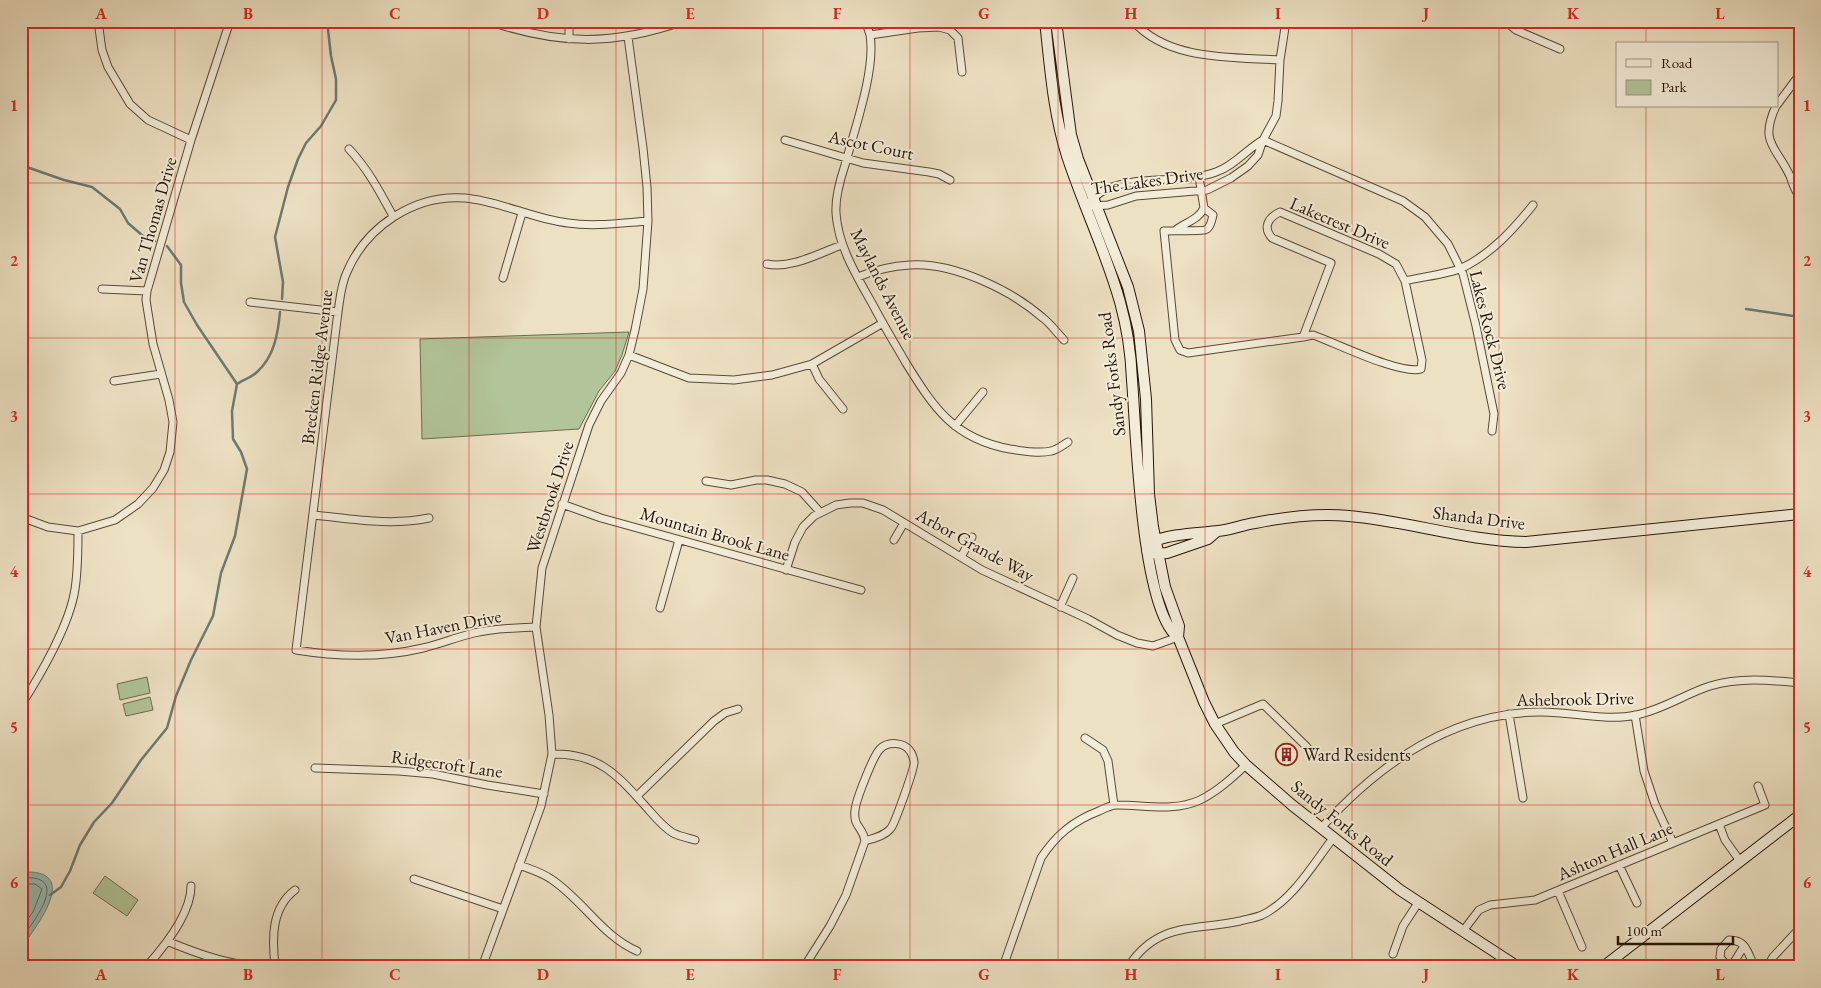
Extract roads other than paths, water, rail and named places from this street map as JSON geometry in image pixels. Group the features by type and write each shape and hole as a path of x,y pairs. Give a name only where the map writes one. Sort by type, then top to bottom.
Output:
{"street":[{"path":"98,21 102,50 108,67 130,104 148,120 191,140"},
{"name":"Van Thomas Drive","path":"21,517 48,526 78,531 115,520 128,512 153,488 164,470 170,452 173,422 169,400 153,344 146,300 147,291 191,140 230,21"},
{"path":"488,21 534,35 585,40 628,37 684,21"},
{"path":"569,21 569,39"},
{"name":"Maylands Avenue","path":"865,21 870,35 869,69 860,113 839,186 836,211 842,245 882,323 928,398 939,412 971,436 991,445 1028,452 1051,451 1068,442"},
{"name":"Sandy Forks Road","path":"1045,21 1061,134 1120,301 1128,338 1132,369 1142,516 1147,551 1163,613 1171,632 1178,637"},
{"name":"Sandy Forks Road","path":"1056,21 1071,135 1078,158 1128,287 1139,330 1146,398 1149,494 1157,554 1165,586 1179,626 1178,637 1204,702 1215,724 1234,752 1246,765 1379,875 1418,903 1518,967"},
{"path":"1133,21 1138,28 1157,40 1179,50 1280,60"},
{"name":"The Lakes Drive","path":"1085,206 1096,202 1108,205 1136,196 1207,190 1231,178 1248,166 1258,155 1263,140 1276,116 1280,60 1286,21"},
{"path":"1505,21 1516,30 1560,49"},
{"path":"870,35 918,28 939,27 950,30 958,38 962,72"},
{"name":"Westbrook Drive","path":"482,967 544,794 552,754 549,715 536,627 542,568 589,425 601,401 621,373 629,355 636,330 643,289 648,221 647,187 628,37"},
{"path":"1778,105 1800,74"},
{"path":"1776,108 1769,126 1771,146 1790,176 1793,188 1800,198"},
{"name":"Ascot Court","path":"785,140 882,167 939,174 950,180"},
{"name":"The Lakes Drive","path":"1096,202 1102,191 1117,186 1198,177 1217,172 1263,140"},
{"name":"Lakes Rock Drive","path":"1263,140 1403,202 1425,217 1448,244 1460,268 1476,326 1494,414 1492,431"},
{"path":"349,149 362,162 394,216"},
{"path":"1177,229 1202,231 1207,229 1212,222 1213,215 1204,208 1198,177"},
{"name":"Brecken Ridge Avenue","path":"296,650 340,294 346,273 356,253 372,234 394,216 419,204 437,199 463,198 480,200 522,213 581,225 648,221"},
{"path":"1405,281 1460,268 1490,251 1533,205"},
{"name":"Lakecrest Drive","path":"1204,208 1201,214 1191,222 1177,229 1164,231 1175,340 1180,350 1188,353 1303,337 1313,335 1389,364 1415,371 1421,369 1422,360 1405,281 1396,264 1380,254 1280,212 1272,216 1268,224 1268,234 1272,238 1331,263 1303,337"},
{"path":"503,278 522,213"},
{"path":"1191,222 1192,230"},
{"path":"767,264 778,266 788,264 842,245"},
{"path":"858,277 880,268 911,264 935,266 971,276 1002,290 1026,305 1044,318 1064,340"},
{"path":"102,289 147,291"},
{"path":"250,302 338,312"},
{"path":"629,355 689,378 734,380 772,376 812,364 882,323"},
{"path":"812,364 819,379 844,409"},
{"path":"114,381 161,374"},
{"path":"956,426 983,392"},
{"path":"706,481 731,485 756,480 767,480 785,484 802,492 820,512"},
{"name":"Arbor Grande Way","path":"786,570 795,542 804,527 820,512 836,505 850,502 863,503 883,510 982,570 1137,643 1152,646 1178,637"},
{"name":"Mountain Brook Lane","path":"562,504 601,518 861,590"},
{"name":"Shanda Drive","path":"1155,541 1202,532 1216,532 1272,520 1337,515 1389,521 1506,542 1526,542 1800,514"},
{"path":"314,515 380,522 410,522 429,518"},
{"path":"894,540 904,523"},
{"path":"21,706 37,681 64,628 75,591 78,531"},
{"name":"Shanda Drive","path":"1157,554 1208,539 1216,532"},
{"path":"961,557 972,537"},
{"path":"660,608 678,540"},
{"path":"1155,541 1147,551 1157,554"},
{"path":"1060,606 1073,578"},
{"name":"Van Haven Drive","path":"296,650 320,654 390,654 424,648 476,632 536,627"},
{"name":"Ashebrook Drive","path":"1321,828 1379,774 1417,746 1466,725 1488,718 1537,712 1617,717 1635,715 1654,710 1710,686 1727,682 1762,679 1800,683"},
{"path":"1215,724 1263,704 1307,747"},
{"path":"637,796 714,721 725,713 738,709"},
{"path":"1509,714 1523,798"},
{"path":"1635,715 1644,771 1655,804 1673,843"},
{"path":"1085,738 1103,750 1108,761 1114,805"},
{"path":"804,967 830,926 846,895 865,841 864,834 855,822 855,807 874,757 880,748 891,743 900,744 910,751 915,764 893,826 885,834 865,841"},
{"path":"552,754 568,754 588,759 604,766 618,777 656,818 673,833 695,840"},
{"path":"1003,967 1041,858 1051,843 1067,827 1086,816 1114,805 1180,806 1200,800 1222,787 1246,765"},
{"name":"Ridgecroft Lane","path":"315,768 434,774 544,794"},
{"name":"Ashton Hall Lane","path":"1462,931 1479,910 1490,905 1535,900 1765,805 1758,786"},
{"path":"1603,967 1800,815"},
{"path":"1720,824 1725,840 1740,861"},
{"path":"1128,967 1136,954 1152,941 1176,929 1227,924 1260,916 1270,910 1288,897 1334,837"},
{"path":"519,865 550,878 573,897 618,942 637,951"},
{"path":"1619,865 1637,903"},
{"path":"414,878 503,909"},
{"path":"146,967 169,942 187,904 191,893 191,886"},
{"path":"275,965 274,923 282,903 295,890"},
{"path":"1558,890 1582,947"},
{"path":"1393,954 1403,926 1418,903"},
{"path":"1767,967 1779,950 1800,928"},
{"path":"1744,946 1731,967 1723,962 1720,957 1721,949 1729,940 1735,940 1744,946 1748,949 1752,966"},
{"path":"169,942 204,956 248,965 305,963 333,967"}],"water":[{"path":"26,872 42,874 50,881 52,890 43,915 21,948 21,874"}],"waterway":[{"path":"282,299 283,282 275,237 288,187 306,143 321,126 336,100 336,79 327,21"},
{"path":"21,165 64,180 92,187 120,209 128,223 143,236 155,241"},
{"path":"50,895 61,887 70,871 80,845 94,822 112,803 141,760 167,728 176,696 213,616 221,573 235,536 247,469 241,452 233,439 232,411 237,384 197,325 184,302 181,265 167,246"},
{"path":"1746,309 1800,317"},
{"path":"237,384 255,374 263,366 274,345 280,312"}],"place":[{"name":"Ward Residents","path":"1287,755"}]}
